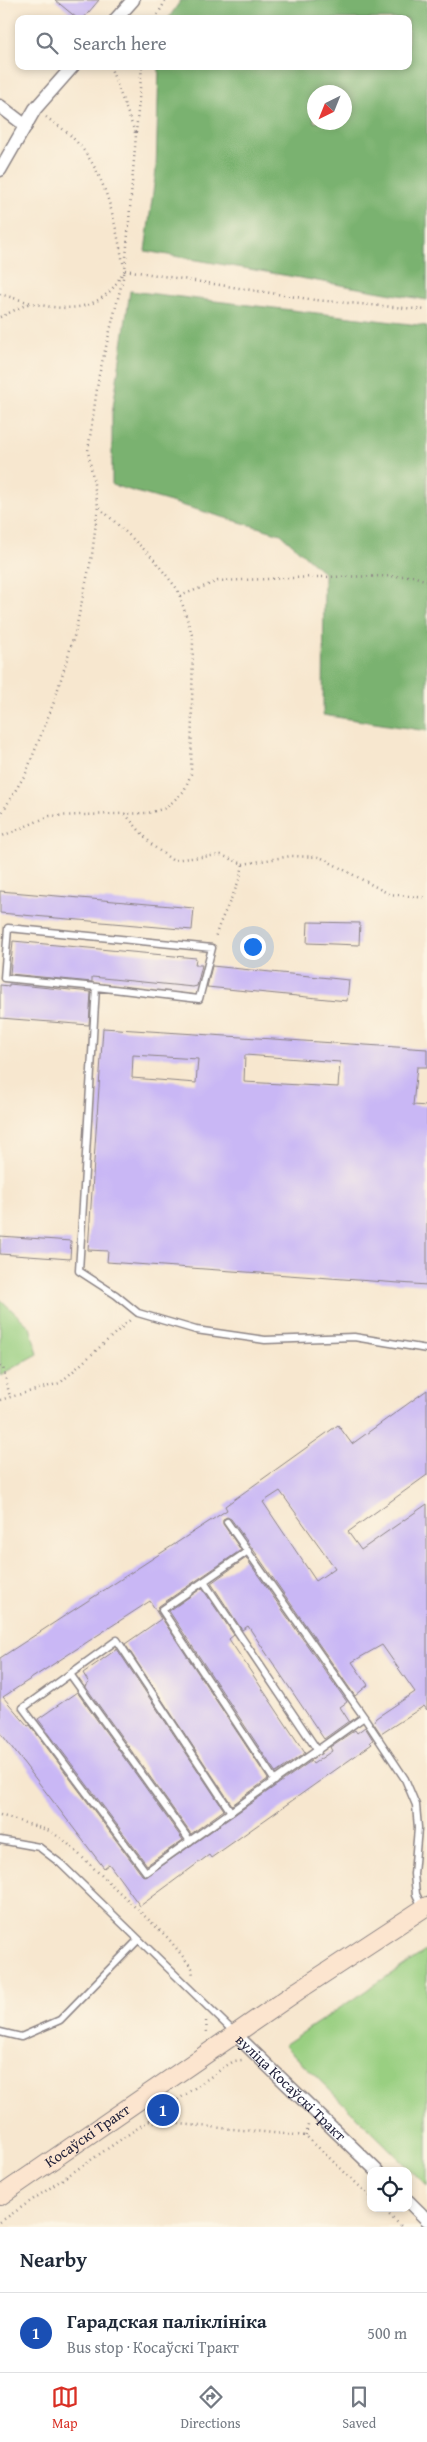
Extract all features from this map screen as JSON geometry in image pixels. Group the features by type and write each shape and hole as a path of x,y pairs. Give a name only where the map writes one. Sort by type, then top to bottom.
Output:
{"main road":[{"path":"236,2035 425,1907"},
{"name":"вуліца Косаўскі Тракт","path":"199,2060 236,2035"},
{"name":"Косаўскі Тракт","path":"0,2196 199,2060"}],"street":[{"path":"120,15 133,0"},
{"path":"0,170 35,109 69,70"},
{"path":"0,106 26,126"},
{"name":"вуліца Косаўскі Тракт","path":"236,2035 373,2167"},
{"path":"412,2205 427,2220"}],"lane":[{"path":"8,928 212,948 198,999 96,986 4,978 8,928"},
{"path":"96,986 79,1271 116,1295 138,1313 196,1330 265,1340 354,1337 427,1349"},
{"path":"227,1522 364,1717 405,1779 416,1806 418,1828 414,1874 416,1894 425,1907"},
{"path":"248,1551 162,1610 275,1781"},
{"path":"204,1582 318,1751"},
{"path":"231,1812 117,1640 23,1708 146,1872 318,1751 364,1717"},
{"path":"70,1674 190,1841"},
{"path":"0,1840 39,1847 62,1864 138,1940 195,1992 236,2035"},
{"path":"0,2032 21,2037 60,2020 138,1940"}],"path":[{"path":"157,15 166,0"},
{"path":"112,70 136,135"},
{"path":"0,816 26,772 54,702 77,624 92,555 98,506 88,451 99,375 124,270 142,70"},
{"path":"0,294 30,303 68,309 92,304 109,292 124,270 110,203 94,164 71,135 35,109"},
{"path":"124,270 315,300 427,310"},
{"path":"0,317 30,303"},
{"path":"0,837 50,816 148,813 166,808 184,792 191,774 193,638 178,590 151,556 98,506"},
{"path":"180,596 218,581 403,576 427,581"},
{"path":"125,814 153,846 172,860 221,855 243,864 291,856 320,857 389,894 427,898"},
{"path":"212,948 219,922 241,877 243,864"},
{"path":"0,1400 60,1382 138,1313"},
{"path":"0,1366 3,1367 10,1397"},
{"path":"0,1815 50,1831 66,1842 168,1938 192,1968 195,1992"},
{"path":"204,2018 207,2023 207,2032 204,2040"},
{"path":"0,2222 234,2061 244,2059 250,2061"},
{"path":"174,2103 174,2123"},
{"path":"306,2136 310,2118"},
{"path":"148,2121 306,2136 367,2194"},
{"path":"386,2212 402,2227"}],"green space":[{"path":"181,0 427,0 427,300 145,251 156,170 159,70 412,70 412,15 171,15"},
{"path":"130,291 427,326 427,731 323,715 324,573 281,534 112,485 112,414"},
{"path":"0,1299 30,1327 38,1354 0,1375"},
{"path":"427,1950 427,2186 412,2171 412,2167 408,2167 284,2045"}],"building":[{"path":"55,0 99,0 86,15 73,15"},
{"path":"0,891 194,908 192,930 0,913"},
{"path":"308,922 360,923 359,945 307,943"},
{"path":"13,941 196,958 195,965 202,965 197,986 193,987 92,977 92,982 10,974"},
{"path":"212,966 349,980 347,1001 207,987"},
{"path":"9,984 91,992 89,1025 0,1018 0,985 9,986"},
{"path":"103,1028 427,1049 427,1067 417,1067 413,1105 427,1106 427,1285 107,1262 108,1251 88,1250","holes":["133,1055 198,1059 196,1083 132,1078","245,1055 340,1062 338,1087 244,1082"]},
{"path":"0,1236 71,1241 70,1259 0,1254"},
{"path":"427,1390 427,1475 348,1532 361,1550 427,1504 427,1710 424,1706 381,1734 373,1722 376,1718 415,1692 382,1645 352,1662 368,1685 355,1696 252,1548 231,1519 227,1517 223,1519 223,1524 241,1550 159,1606 157,1611 268,1779 232,1805 125,1644 161,1619 150,1601 3,1697 28,1726 30,1725 142,1875 146,1877 311,1761 313,1764 332,1751 330,1747 355,1730 357,1733 365,1727 373,1740 370,1742 372,1744 211,1858 209,1855 140,1906 109,1864 104,1868 0,1732 0,1658 227,1510 225,1506 338,1425 352,1444","holes":["280,1491 335,1568 316,1581 263,1502"]},
{"path":"246,1558 347,1702 340,1707 349,1721 324,1739 248,1626 242,1630 211,1583"},
{"path":"202,1588 234,1635 229,1639 305,1753 276,1773 169,1611"},
{"path":"117,1649 224,1810 191,1834 85,1686 89,1683 83,1673"},
{"path":"77,1692 183,1840 147,1865 38,1719"}],"place":[{"name":"Гарадская паліклініка","path":"163,2110"}]}
